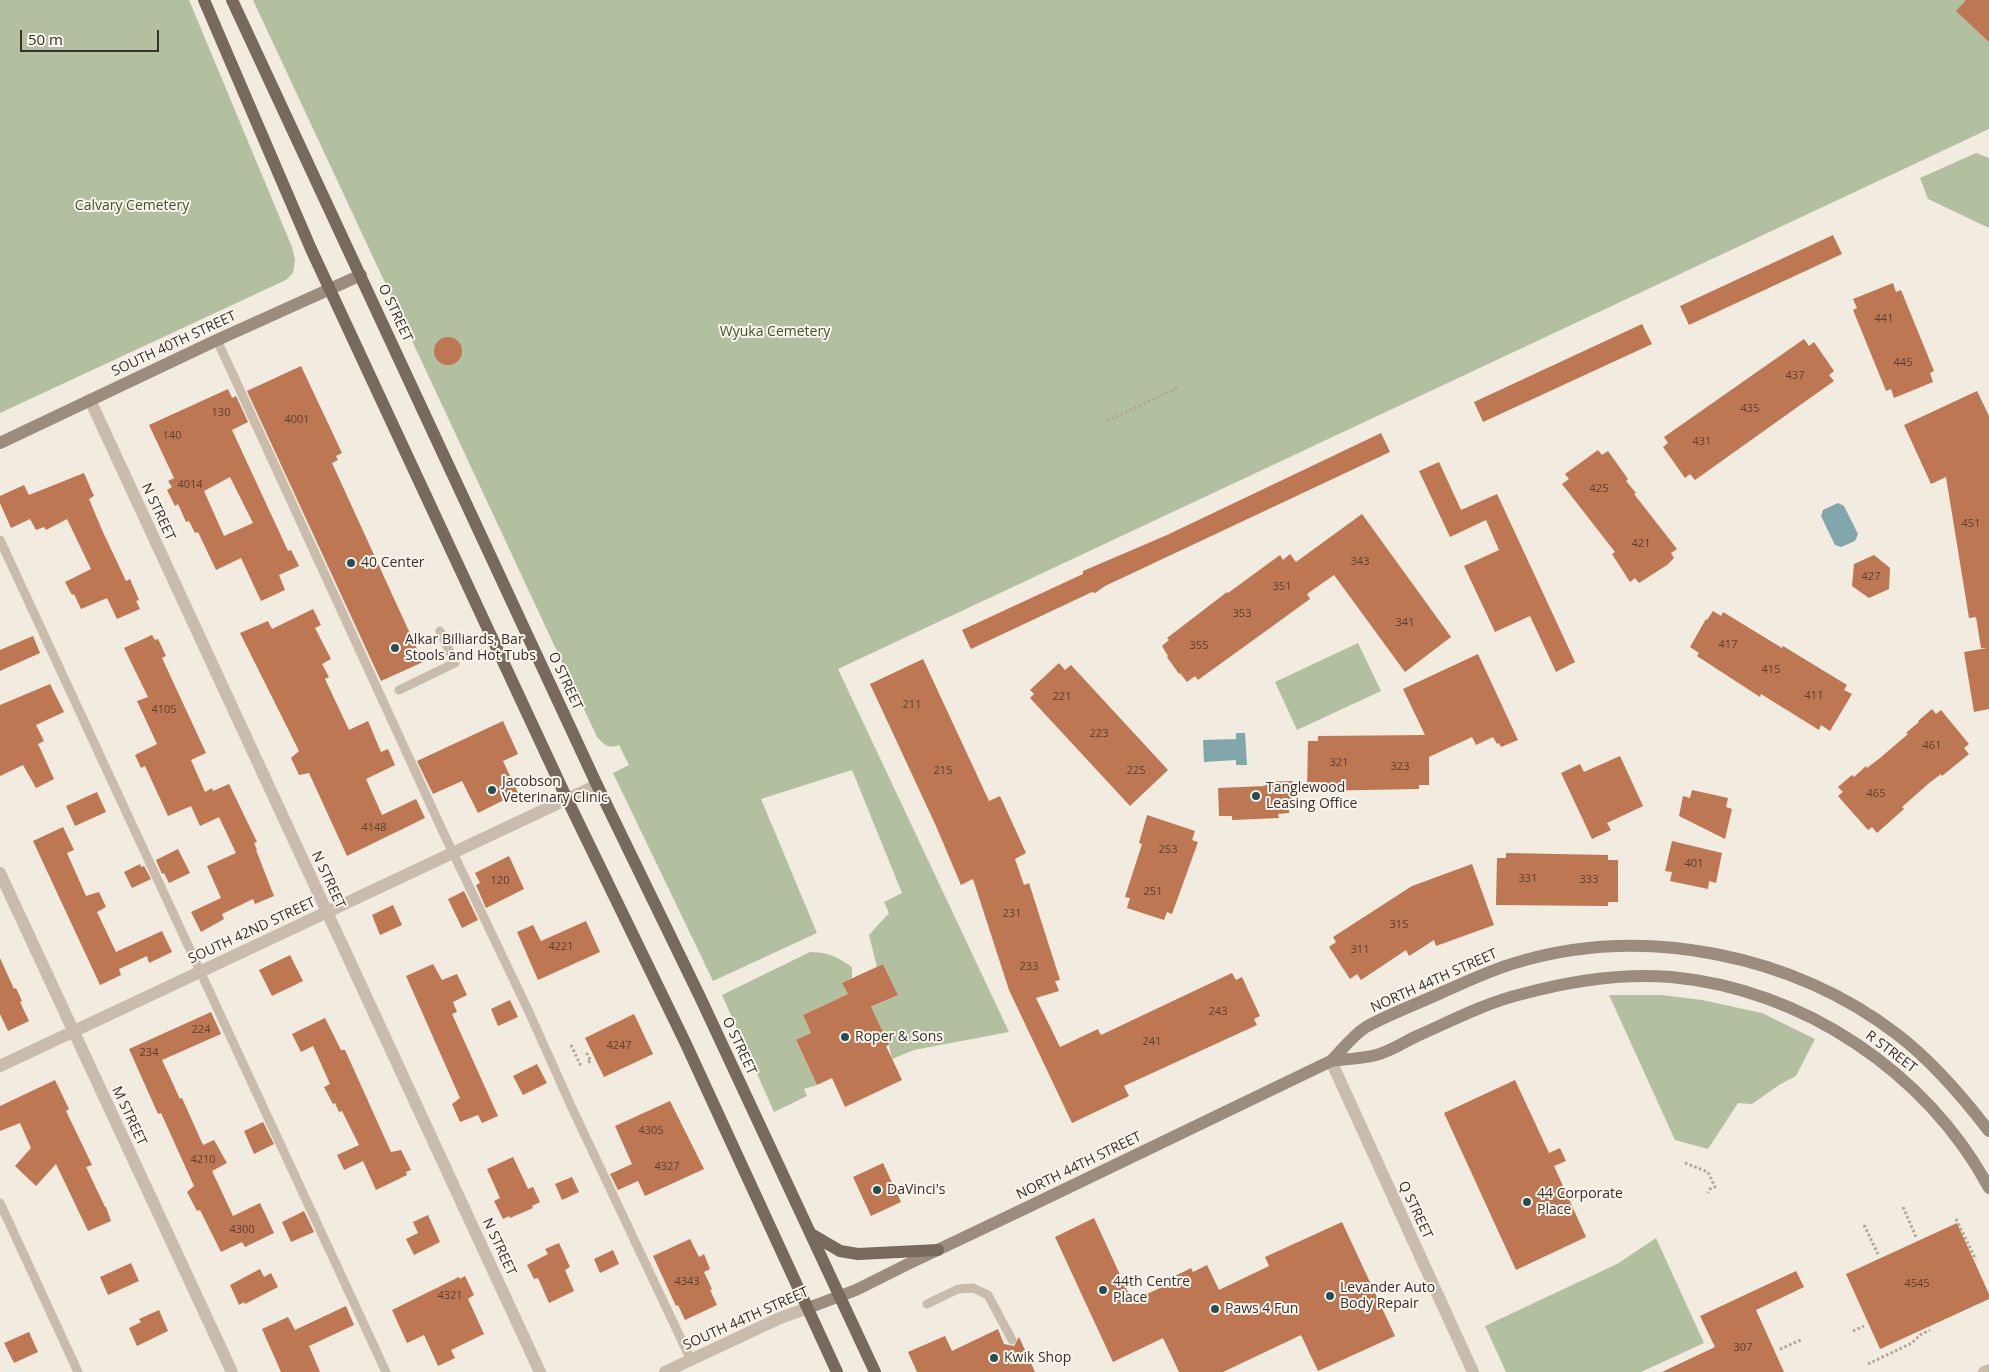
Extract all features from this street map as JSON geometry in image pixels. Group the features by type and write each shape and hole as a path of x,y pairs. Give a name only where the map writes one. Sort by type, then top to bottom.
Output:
{"main road":[{"path":"204,0 284,188 330,289 566,800 685,1042 837,1372"},
{"name":"O STREET","path":"232,0 597,785 704,1006 875,1372"},
{"name":"SOUTH 40TH STREET","path":"0,443 216,340 361,275"},
{"name":"NORTH 44TH STREET","path":"1331,1061 1365,1028 1481,975 1516,962 1548,954 1581,950 1652,947 1689,950 1741,960"},
{"name":"R STREET","path":"1741,960 1762,965 1816,986 1870,1015 1899,1036 1948,1080 1989,1131"},
{"name":"NORTH 44TH STREET","path":"840,1296 1331,1061 1377,1055 1493,1003 1520,994 1576,982 1638,976 1672,978 1736,990"},
{"name":"R STREET","path":"1736,990 1805,1013 1834,1029 1890,1068 1915,1089 1954,1135 1989,1188"},
{"path":"810,1233 840,1251 858,1254 938,1250"},
{"name":"SOUTH 44TH STREET","path":"808,1308 840,1296"}],"street":[{"name":"N STREET","path":"90,400 540,1372"},
{"name":"SOUTH 42ND STREET","path":"0,1066 597,785"},
{"name":"M STREET","path":"0,873 232,1372"},
{"name":"Q STREET","path":"1331,1061 1473,1372"},
{"name":"SOUTH 44TH STREET","path":"665,1372 780,1318 808,1308"},
{"path":"1984,1372 1989,1370"}],"lane":[{"path":"216,340 452,852 530,1012 691,1360"},
{"path":"0,540 386,1372"},
{"path":"399,690 455,663 440,631"},
{"path":"0,1203 78,1372"},
{"path":"927,1304 958,1289 973,1288 988,1295 1012,1340"}],"path":[{"path":"1107,421 1177,388"},
{"path":"570,1045 581,1066"},
{"path":"588,1062 591,1061 587,1054 590,1052"},
{"path":"1685,1163 1708,1172 1715,1187 1710,1189 1708,1193"},
{"path":"1903,1207 1916,1237"},
{"path":"1956,1219 1976,1260"},
{"path":"1864,1225 1878,1254"},
{"path":"1853,1331 1864,1326"},
{"path":"1868,1364 1912,1343 1930,1330"},
{"path":"1780,1349 1803,1339"}],"green space":[{"name":"Calvary Cemetery","path":"0,0 189,0 292,247 295,260 293,273 286,280 0,413"},
{"name":"Wyuka Cemetery","path":"253,0 1989,0 1989,129 838,669 1009,1032 914,1050 892,1059 889,1045 870,1008 898,995 883,964 877,967 869,935 889,913 884,902 902,893 852,770 761,799 817,933 713,981 613,773 629,765 619,745 607,746 597,737"},
{"path":"1976,153 1989,158 1989,228 1928,199 1920,178"},
{"path":"1358,643 1381,691 1297,730 1275,682"},
{"path":"810,952 827,954 847,963 852,967 852,978 843,983 848,994 803,1015 811,1033 796,1041 817,1085 804,1089 807,1096 774,1112 722,995"},
{"path":"1609,995 1662,995 1702,1000 1762,1013 1815,1039 1796,1076 1779,1085 1752,1104 1738,1103 1708,1149 1675,1140"},
{"path":"1656,1238 1704,1343 1641,1372 1506,1372 1485,1326 1617,1264"}],"water":[{"path":"1838,503 1844,506 1858,534 1855,541 1841,547 1835,545 1821,516 1823,510"},
{"path":"1236,733 1245,733 1247,765 1236,765 1236,760 1204,762 1203,740 1236,739"}],"building":[{"path":"1966,0 1989,0 1989,42 1956,11"},
{"path":"1833,235 1842,254 1689,325 1680,306"},
{"path":"1893,283 1896,292 1901,290 1934,371 1930,373 1933,382 1894,398 1891,389 1886,391 1853,310 1857,308 1853,299"},
{"path":"1642,324 1652,344 1483,422 1474,402"},
{"path":"448,337 458,341 462,351 458,361 448,365 438,361 434,351 438,341"},
{"path":"1804,339 1809,346 1814,342 1834,371 1829,375 1834,381 1695,480 1690,474 1685,478 1663,447 1668,443 1664,437"},
{"name":"40 Center","path":"301,366 342,453 336,456 338,460 332,463 423,662 381,681 247,391"},
{"path":"228,389 232,398 236,396 248,422 232,430 288,551 291,550 299,566 279,575 285,590 261,601 241,558 216,570 198,532 195,533 189,521 186,522 178,504 175,506 167,490 172,487 168,481 174,478 149,425","holes":["230,477 253,523 224,536 204,491"]},
{"path":"1977,391 1989,416 1989,709 1974,712 1964,652 1987,648 1981,648 1976,617 1969,618 1946,477 1931,484 1904,425"},
{"path":"1381,433 1390,452 1105,586 1095,593 1092,592 971,649 962,630 1083,574 1083,571 1167,535"},
{"path":"1598,450 1602,455 1608,451 1628,479 1626,481 1636,493 1634,494 1677,549 1671,553 1674,558 1667,565 1639,583 1635,578 1630,582 1612,554 1615,552 1562,484 1569,479 1565,474"},
{"path":"1439,462 1461,510 1497,494 1575,662 1556,672 1530,616 1495,632 1464,566 1499,550 1486,520 1450,537 1419,471"},
{"path":"84,473 94,496 89,499 102,530 126,581 130,579 139,600 136,601 140,609 117,619 107,598 81,609 74,594 72,595 65,582 91,569 67,519 46,530 44,527 36,530 30,519 11,528 0,503 0,496 24,485 29,495"},
{"path":"1362,514 1451,637 1405,672 1334,575 1307,594 1310,599 1198,680 1195,676 1187,682 1179,674 1162,646 1169,640 1167,638 1227,592 1280,555 1283,560 1290,554 1296,562"},
{"path":"1874,555 1890,568 1889,589 1869,598 1852,586 1854,564"},
{"path":"313,609 321,625 315,628 331,659 322,664 329,677 325,679 349,730 368,721 381,752 388,749 395,765 366,779 382,815 416,799 425,818 347,856 309,773 299,775 291,758 299,751 240,633 268,621 272,629"},
{"path":"1713,611 1721,616 1723,612 1847,685 1844,690 1852,694 1830,731 1821,725 1819,730 1761,694 1760,697 1697,656 1699,653 1690,647 1706,619"},
{"path":"152,635 155,640 158,639 166,656 162,658 206,753 191,760 205,792 212,788 213,791 229,784 257,842 254,843 256,850 274,896 255,904 253,899 222,914 224,919 201,932 191,912 221,898 207,866 236,853 219,817 200,826 191,806 168,816 145,766 141,768 135,755 157,744 137,701 148,697 124,648"},
{"path":"33,636 40,653 0,671 0,650"},
{"path":"1478,654 1518,740 1501,747 1493,737 1476,745 1472,737 1429,757 1429,785 1419,785 1419,789 1307,791 1308,741 1318,741 1318,736 1425,735 1403,689"},
{"path":"923,659 989,801 1000,796 1026,853 1015,859 1024,885 1029,883 1060,980 1055,981 1059,991 1036,998 1060,1047 1098,1029 1101,1035 1232,973 1236,980 1242,977 1260,1016 1254,1019 1257,1025 1124,1086 1129,1096 1072,1123 1009,990 973,879 961,885 936,826 870,684"},
{"path":"1059,663 1065,670 1071,665 1168,770 1130,806 1030,698 1034,694 1030,690"},
{"path":"50,684 64,712 36,725 44,741 38,744 54,779 36,788 23,765 0,776 0,705"},
{"path":"1932,709 1936,714 1941,710 1969,744 1964,748 1969,754 1942,776 1941,774 1928,784 1877,833 1872,827 1868,830 1838,796 1843,792 1838,787 1852,775 1854,777 1866,766 1867,768 1880,758 1908,734 1906,733"},
{"path":"503,721 518,754 503,761 518,793 478,813 462,781 433,794 417,761"},
{"path":"1620,756 1643,806 1607,823 1611,830 1592,839 1561,773 1580,764 1584,772"},
{"name":"Tanglewood Leasing Office","path":"1293,781 1294,805 1289,805 1289,813 1278,814 1279,818 1232,820 1232,816 1219,816 1218,788 1265,786 1265,782"},
{"path":"1692,790 1728,798 1726,807 1732,809 1725,839 1679,816 1683,796 1690,798"},
{"path":"97,792 106,812 75,826 66,806"},
{"path":"1147,815 1195,831 1192,840 1198,842 1172,914 1167,912 1164,920 1127,908 1130,898 1125,897 1142,844 1139,843"},
{"path":"63,827 74,850 67,853 86,896 99,892 106,907 97,912 116,952 162,931 172,952 149,963 147,956 119,969 121,975 100,985 33,841"},
{"path":"1672,841 1722,853 1716,883 1709,881 1708,889 1670,881 1672,872 1665,871"},
{"path":"178,849 190,873 169,883 164,873 162,874 156,860"},
{"path":"1506,853 1608,855 1608,860 1618,860 1618,902 1608,902 1608,906 1496,905 1497,858 1506,858"},
{"path":"509,856 524,889 486,908 476,885 480,883 475,873"},
{"path":"140,864 141,867 144,866 151,879 132,888 124,872"},
{"path":"1472,864 1494,925 1436,946 1434,940 1409,956 1406,950 1361,980 1357,974 1350,979 1329,947 1336,942 1333,937 1412,886"},
{"path":"464,891 478,920 462,928 448,899"},
{"path":"393,905 402,925 380,935 372,915"},
{"path":"586,921 600,952 538,980 517,932 533,925 541,941"},
{"path":"290,955 303,981 272,996 259,970"},
{"path":"0,958 14,989 16,988 22,1001 20,1002 29,1021 8,1031 0,1014"},
{"path":"433,964 442,980 457,974 467,995 453,1002 457,1012 452,1014 498,1116 482,1123 478,1115 460,1122 452,1104 460,1098 406,976"},
{"name":"Roper & Sons","path":"883,964 898,995 871,1007 889,1045 886,1046 902,1080 845,1107 832,1078 817,1085 796,1040 811,1033 803,1015 848,994 842,983"},
{"path":"510,1000 518,1017 498,1026 491,1009"},
{"path":"211,1012 221,1034 162,1060 180,1099 182,1098 203,1145 214,1140 227,1163 212,1171 233,1216 260,1203 274,1233 245,1247 242,1242 221,1252 200,1210 197,1211 187,1192 194,1186 161,1113 158,1114 129,1049"},
{"path":"634,1014 653,1054 604,1077 585,1038"},
{"path":"325,1018 341,1050 345,1050 391,1152 401,1150 411,1170 406,1172 407,1175 376,1190 363,1161 344,1170 337,1155 359,1145 342,1111 339,1112 335,1103 333,1104 324,1087 330,1084 313,1046 301,1052 292,1034"},
{"path":"537,1064 547,1083 523,1095 513,1076"},
{"path":"55,1080 69,1109 66,1111 92,1165 86,1167 111,1221 88,1231 56,1164 36,1186 15,1166 31,1148 20,1123 0,1131 0,1106"},
{"name":"44 Corporate Place","path":"1515,1080 1549,1153 1560,1148 1566,1161 1554,1166 1586,1237 1516,1270 1444,1113"},
{"path":"670,1101 704,1169 645,1196 638,1181 618,1190 610,1174 632,1164 615,1126"},
{"path":"263,1122 274,1144 254,1154 244,1131"},
{"path":"513,1157 528,1189 533,1187 540,1202 532,1206 533,1208 503,1219 494,1201 500,1198 487,1169"},
{"name":"DaVinci's","path":"883,1163 901,1202 871,1216 853,1177"},
{"path":"572,1177 579,1192 562,1200 555,1184"},
{"path":"304,1211 314,1232 291,1242 282,1222"},
{"path":"428,1215 440,1242 414,1255 406,1239 418,1233 413,1222"},
{"path":"1094,1218 1132,1301 1175,1281 1173,1277 1191,1268 1193,1272 1207,1265 1219,1290 1269,1266 1265,1257 1342,1222 1395,1336 1318,1371 1301,1335 1223,1372 1179,1372 1163,1338 1113,1362 1055,1237"},
{"path":"1957,1223 1989,1294 1989,1299 1880,1349 1846,1274"},
{"path":"690,1239 699,1257 704,1254 710,1269 704,1272 717,1305 685,1320 678,1305 676,1306 653,1256"},
{"path":"559,1243 570,1267 565,1270 574,1291 549,1303 538,1278 534,1279 527,1265 548,1254 545,1249"},
{"path":"613,1250 619,1264 600,1273 594,1259"},
{"path":"131,1263 139,1281 108,1295 100,1277"},
{"path":"260,1269 264,1277 271,1273 278,1287 245,1304 244,1302 239,1305 230,1285"},
{"path":"1796,1271 1804,1287 1756,1310 1784,1372 1662,1372 1715,1347 1700,1316"},
{"path":"465,1276 474,1295 468,1299 484,1334 451,1350 455,1358 438,1366 424,1335 407,1343 392,1310 459,1277 460,1279"},
{"path":"346,1306 354,1325 309,1346 320,1372 281,1372 262,1329 288,1317 295,1330"},
{"path":"159,1310 168,1331 137,1346 129,1328 141,1322 139,1319"},
{"path":"998,1329 1004,1344 1014,1346 1019,1337 1035,1372 917,1372 908,1352 945,1336 952,1351"},
{"path":"29,1332 38,1352 14,1363 4,1343"}],"place":[{"name":"40 Center","path":"351,563"},
{"name":"Alkar Billiards, Bar Stools and Hot Tubs","path":"395,648"},
{"name":"Jacobson Veterinary Clinic","path":"492,790"},
{"name":"Tanglewood Leasing Office","path":"1256,796"},
{"name":"Roper & Sons","path":"845,1037"},
{"name":"DaVinci's","path":"877,1190"},
{"name":"44 Corporate Place","path":"1527,1202"},
{"name":"44th Centre Place","path":"1103,1290"},
{"name":"Levander Auto Body Repair","path":"1330,1296"},
{"name":"Paws 4 Fun","path":"1215,1309"},
{"name":"Kwik Shop","path":"994,1358"}]}
